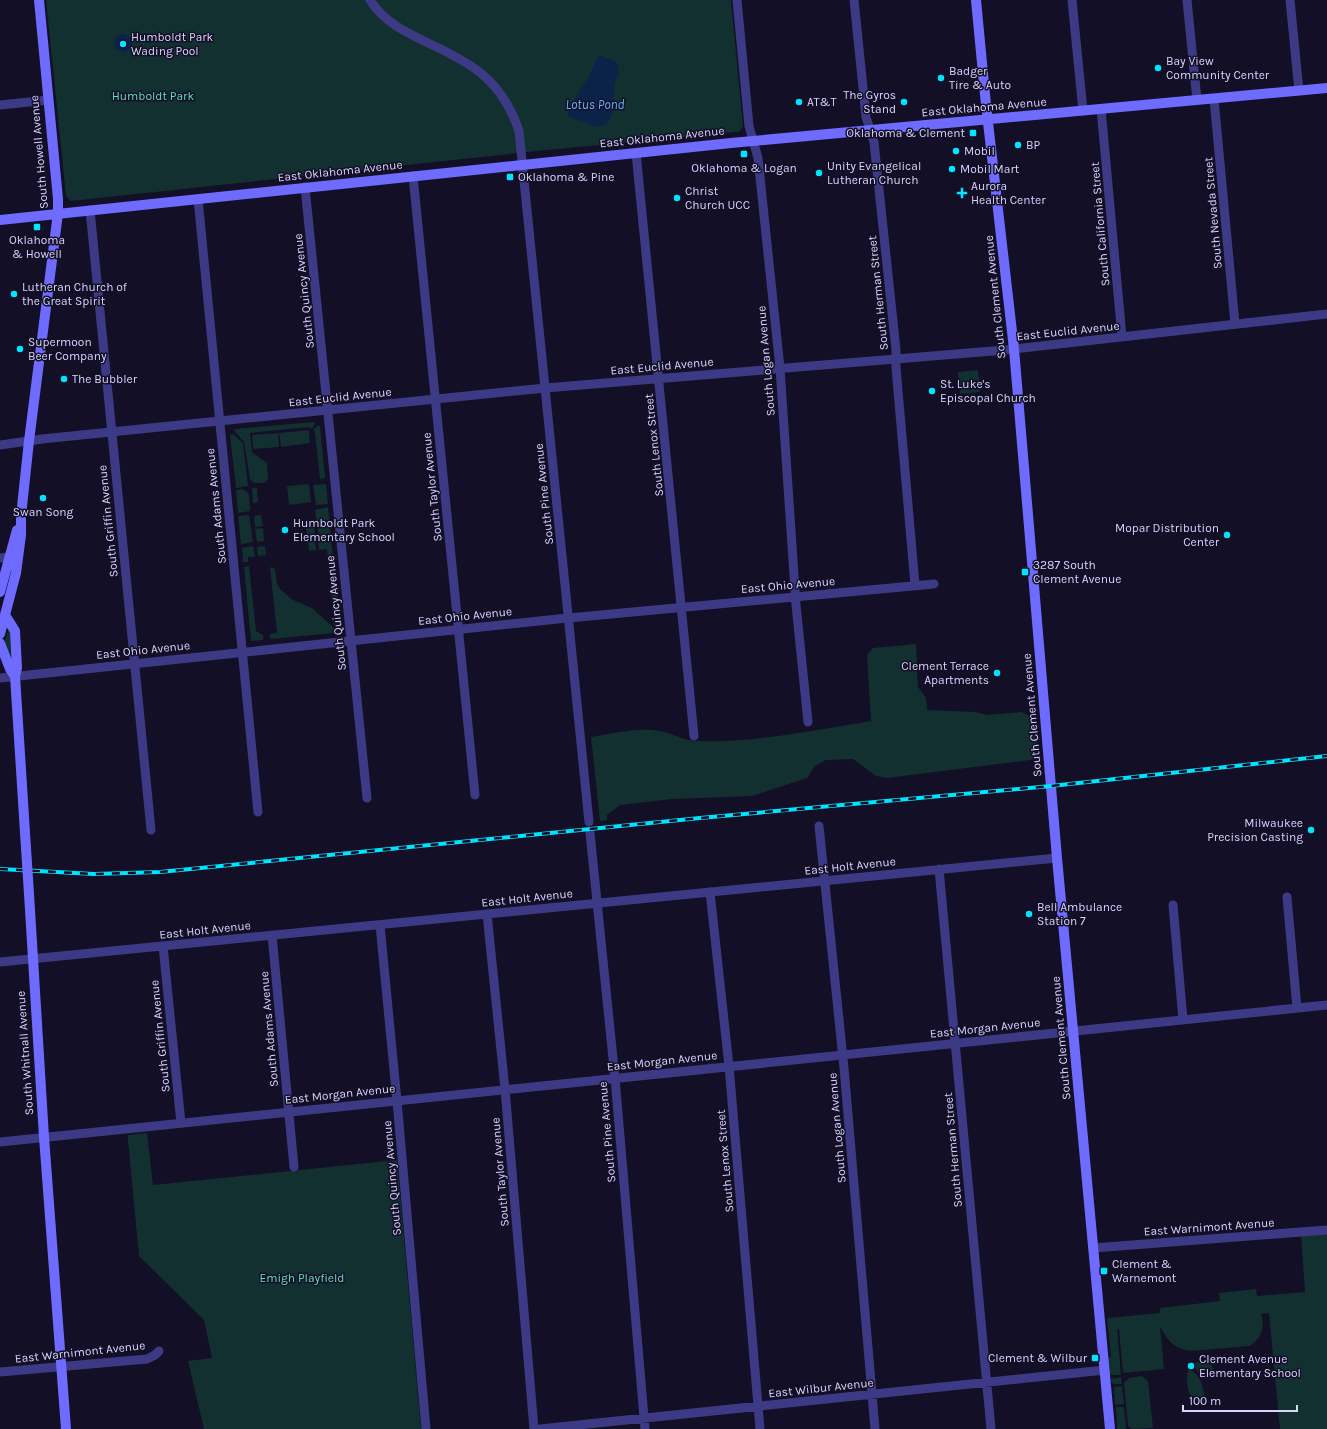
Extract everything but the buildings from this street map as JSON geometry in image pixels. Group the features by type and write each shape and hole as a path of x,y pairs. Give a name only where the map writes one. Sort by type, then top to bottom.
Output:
{"street":[{"name":"South Howell Avenue","path":"0,592 9,557 21,535 21,516 29,441 58,213 58,199 39,0"},
{"name":"South Pine Avenue","path":"370,0 383,15 405,33 458,57 485,75 500,92 512,112 519,131 589,822"},
{"name":"South Logan Avenue","path":"737,0 749,126 758,158 780,368 796,596 808,722"},
{"name":"South Herman Street","path":"854,0 866,117 875,152 896,359 915,586"},
{"name":"South Clement Avenue","path":"976,0 1014,349 1057,858 1110,1429"},
{"path":"1072,0 1083,111"},
{"path":"1187,0 1197,100"},
{"path":"1290,0 1299,91"},
{"name":"East Oklahoma Avenue","path":"0,220 752,141 1327,88"},
{"name":"South Nevada Street","path":"1214,99 1235,324"},
{"path":"0,105 48,100"},
{"name":"South California Street","path":"1101,109 1122,337"},
{"name":"South Lenox Street","path":"636,153 660,378 694,736"},
{"name":"South Taylor Avenue","path":"413,176 475,795"},
{"name":"South Quincy Avenue","path":"305,187 366,798"},
{"name":"South Adams Avenue","path":"198,198 258,812"},
{"name":"South Griffin Avenue","path":"90,210 151,830"},
{"name":"East Euclid Avenue","path":"0,445 112,432 545,388 1014,349 1327,314"},
{"name":"South Howell Avenue","path":"0,634 5,615 9,557"},
{"name":"East Ohio Avenue","path":"0,678 568,618 934,584"},
{"name":"South Whitnall Avenue","path":"5,615 15,631 18,668 15,676 32,959 66,1429"},
{"name":"South Whitnall Avenue","path":"0,643 10,669 15,676"},
{"name":"South Logan Avenue","path":"819,826 843,1054 875,1429"},
{"name":"South Pine Avenue","path":"590,833 615,1078 645,1429"},
{"name":"East Holt Avenue","path":"0,962 1057,858"},
{"name":"South Herman Street","path":"939,869 990,1429"},
{"name":"South Lenox Street","path":"710,892 729,1066 760,1429"},
{"path":"1287,897 1297,1008"},
{"path":"1173,905 1183,1020"},
{"name":"South Taylor Avenue","path":"487,914 506,1089 534,1429"},
{"name":"South Quincy Avenue","path":"380,925 426,1429"},
{"name":"South Adams Avenue","path":"272,935 294,1167"},
{"name":"South Griffin Avenue","path":"163,946 181,1123"},
{"name":"East Morgan Avenue","path":"0,1142 1327,1005"},
{"name":"East Warnimont Avenue","path":"1093,1248 1327,1230"},
{"name":"East Warnimont Avenue","path":"0,1372 147,1359 155,1355 158,1350"},
{"name":"East Wilbur Avenue","path":"540,1429 1105,1370"}],"green space":[{"name":"Humboldt Park","path":"46,0 731,0 743,126 739,132 537,151 71,201 66,196"},
{"path":"978,370 980,392 960,394 958,372"},
{"path":"314,422 315,424 312,429 309,427 250,433 252,452 267,463 268,479 264,483 254,483 250,479 244,442 235,432 235,429"},
{"path":"317,426 320,426 325,478 320,479 315,432 313,430"},
{"path":"309,430 310,443 281,447 279,433"},
{"path":"278,433 279,447 253,449 252,435"},
{"path":"233,434 243,443 248,486 236,488 230,435"},
{"path":"309,484 311,502 289,505 287,486"},
{"path":"326,484 328,504 316,505 313,485"},
{"path":"252,488 257,488 258,502 253,503"},
{"path":"243,489 249,494 250,511 238,513 236,490"},
{"path":"328,507 331,535 319,536 315,510"},
{"path":"249,515 253,542 241,544 238,516"},
{"path":"261,515 263,526 255,527 254,516"},
{"path":"306,525 314,525 315,536 307,536"},
{"path":"263,528 264,541 257,542 255,529"},
{"path":"331,539 340,628 333,625 334,622 327,549 319,550 318,541"},
{"path":"315,541 316,550 309,551 308,542"},
{"path":"253,546 255,557 248,557 248,562 243,562 242,548"},
{"path":"265,546 266,555 258,556 257,547"},
{"path":"249,566 256,631 263,635 263,640 251,641 244,567"},
{"path":"270,567 275,569 277,584 280,589 291,599 312,608 335,629 335,633 270,639 270,634 277,633"},
{"path":"8,630 10,631 14,666 4,645"},
{"path":"916,644 918,687 926,698 927,710 975,712 987,715 1021,712 1035,718 1038,759 887,778 876,776 853,759 826,760 815,766 807,778 752,796 672,799 620,805 607,815 607,820 600,821 591,737 627,731 655,730 694,741 741,740 785,735 871,721 867,655 873,648"},
{"name":"Emigh Playfield","path":"147,1133 153,1185 397,1160 421,1429 204,1429 188,1361 212,1358 204,1320 139,1256 128,1135"},
{"path":"1327,1234 1327,1429 1280,1429 1269,1313 1261,1314 1263,1323 1262,1332 1250,1346 1196,1350 1182,1349 1170,1341 1160,1326 1164,1369 1123,1373 1119,1329 1117,1329 1121,1375 1110,1375 1108,1359 1111,1356 1107,1318 1160,1313 1160,1308 1220,1301 1219,1293 1256,1289 1257,1296 1305,1292 1301,1236"},
{"path":"1200,1361 1211,1364 1214,1370 1214,1378 1203,1378 1192,1364"},
{"path":"1188,1369 1197,1375 1207,1403 1196,1401 1189,1392 1187,1381"},
{"path":"1142,1376 1148,1381 1153,1428 1132,1429 1128,1426 1124,1383 1129,1378"},
{"path":"1121,1377 1122,1384 1113,1384 1110,1379"},
{"path":"1122,1386 1124,1404 1115,1405 1114,1387"},
{"path":"1116,1407 1124,1407 1126,1429 1117,1429"}],"water":[{"name":"Humboldt Park Wading Pool","path":"123,34 129,37 132,43 129,49 123,52 117,49 114,43 117,37"},
{"name":"Lotus Pond","path":"599,55 615,61 618,71 610,119 607,124 594,126 584,121 571,118 567,113 587,80"}],"railway":[{"path":"0,869 94,874 160,872 700,818 1051,786 1327,756"}],"place":[{"name":"Humboldt Park Wading Pool","path":"123,44"},
{"name":"Bay View Community Center","path":"1158,68"},
{"name":"Badger Tire & Auto","path":"941,78"},
{"name":"AT&T","path":"799,102"},
{"name":"The Gyros Stand","path":"904,102"},
{"name":"Oklahoma & Clement","path":"973,133"},
{"name":"BP","path":"1018,145"},
{"name":"Mobil","path":"956,151"},
{"name":"Oklahoma & Logan","path":"744,154"},
{"name":"Mobil Mart","path":"952,169"},
{"name":"Unity Evangelical Lutheran Church","path":"819,173"},
{"name":"Oklahoma & Pine","path":"510,177"},
{"name":"Aurora Health Center","path":"962,193"},
{"name":"Christ Church UCC","path":"677,198"},
{"name":"Oklahoma & Howell","path":"37,227"},
{"name":"Lutheran Church of the Great Spirit","path":"14,294"},
{"name":"Supermoon Beer Company","path":"20,349"},
{"name":"The Bubbler","path":"64,379"},
{"name":"St. Luke's Episcopal Church","path":"932,391"},
{"name":"Swan Song","path":"43,498"},
{"name":"Humboldt Park Elementary School","path":"285,530"},
{"name":"Mopar Distribution Center","path":"1227,535"},
{"name":"3287 South Clement Avenue","path":"1025,572"},
{"name":"Clement Terrace Apartments","path":"997,673"},
{"name":"Milwaukee Precision Casting","path":"1311,830"},
{"name":"Bell Ambulance Station 7","path":"1029,914"},
{"name":"Clement & Warnemont","path":"1104,1271"},
{"name":"Clement & Wilbur","path":"1095,1358"},
{"name":"Clement Avenue Elementary School","path":"1191,1366"}]}
